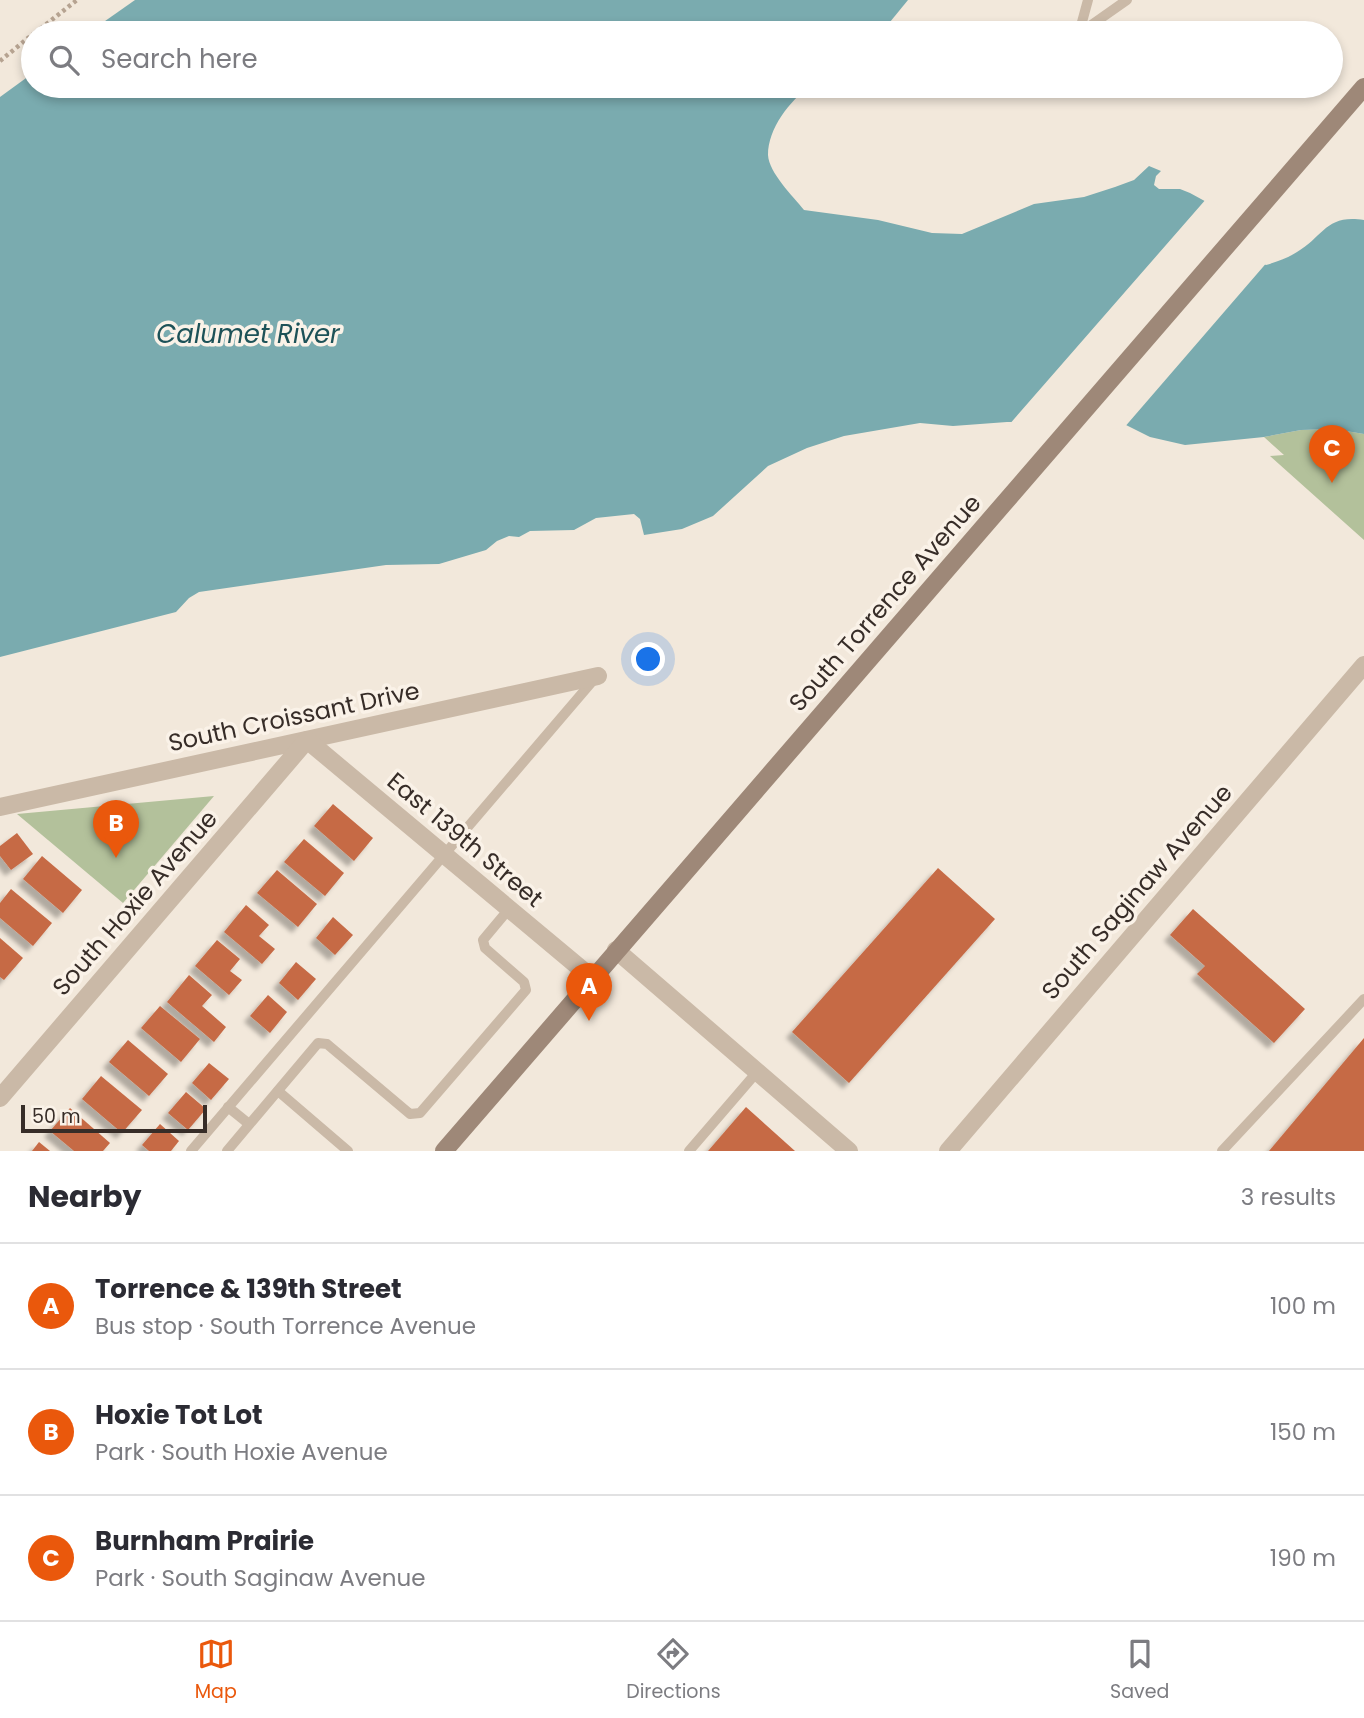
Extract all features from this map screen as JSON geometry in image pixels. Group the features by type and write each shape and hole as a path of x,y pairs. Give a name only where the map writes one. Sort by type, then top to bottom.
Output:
{"main road":[{"name":"South Torrence Avenue","path":"444,1151 1364,87"}],"street":[{"name":"South Saginaw Avenue","path":"948,1151 1364,665"},
{"name":"South Croissant Drive","path":"0,807 598,676"},
{"name":"East 139th Street","path":"307,740 592,978"},
{"name":"South Hoxie Avenue","path":"0,1098 307,740"},
{"path":"617,950 849,1151"}],"lane":[{"path":"1082,21 1088,0"},
{"path":"1096,21 1127,0"},
{"path":"191,1151 598,676"},
{"path":"234,1148 249,1125 318,1043 327,1044 410,1114 420,1113 526,990 524,982 485,948 483,940 509,909"},
{"path":"1222,1151 1364,999"},
{"path":"689,1151 757,1072"},
{"path":"278,1091 348,1151"},
{"path":"228,1107 249,1125"}],"path":[{"path":"50,21 77,0"},
{"path":"0,61 21,44"}],"green space":[{"path":"1334,429 1364,434 1364,540 1270,456 1284,455 1264,437 1301,430"},
{"path":"214,796 123,903 17,814"}],"water":[{"path":"135,0 908,0 891,21 105,21"},
{"name":"Calumet River","path":"21,82 21,98 796,98 776,125 768,155 777,177 804,210 878,220 932,233 962,234 1034,204 1084,197 1134,180 1149,166 1161,171 1156,176 1154,185 1159,189 1180,189 1223,211 1258,261 1266,265 1297,252 1333,223 1351,219 1364,220 1364,434 1334,429 1301,430 1264,437 1185,445 1150,437 1126,425 1107,423 1007,422 953,426 920,423 844,436 807,448 768,466 713,516 682,529 644,535 640,519 634,514 596,518 574,530 530,531 519,537 509,536 486,550 439,564 386,565 199,592 176,612 0,657 0,97"}],"pier":[{"path":"1207,198 1225,209 1256,238 1261,259 1269,260 1123,429 1008,426"}],"building":[{"path":"333,804 373,838 354,861 314,826"},
{"path":"17,833 33,854 11,870 0,856 0,846"},
{"path":"304,839 344,873 325,896 284,862"},
{"path":"42,856 82,890 63,913 23,879"},
{"path":"938,868 995,919 849,1083 792,1032"},
{"path":"277,870 317,904 298,927 257,893"},
{"path":"11,889 52,923 33,946 0,918 0,903"},
{"path":"246,905 269,925 259,936 275,949 262,964 224,932"},
{"path":"1193,909 1305,1009 1274,1043 1197,974 1205,966 1170,935"},
{"path":"333,917 353,935 335,955 316,938"},
{"path":"0,938 23,958 4,980 0,977"},
{"path":"217,940 240,959 230,971 242,980 229,995 195,966"},
{"path":"296,962 316,979 298,1000 279,983"},
{"path":"189,975 212,995 202,1006 226,1027 214,1042 167,1002"},
{"path":"268,995 287,1012 270,1033 250,1016"},
{"path":"160,1006 200,1039 181,1062 141,1028"},
{"path":"1364,1038 1364,1151 1269,1151"},
{"path":"128,1040 168,1074 149,1096 109,1062"},
{"path":"209,1063 229,1079 211,1100 192,1083"},
{"path":"101,1076 142,1110 122,1133 82,1099"},
{"path":"186,1092 206,1109 188,1130 168,1113"},
{"path":"746,1107 795,1151 708,1151"},
{"path":"70,1108 110,1143 103,1151 74,1151 50,1131"},
{"path":"160,1124 179,1141 171,1151 149,1151 142,1145"},
{"path":"39,1142 50,1151 32,1151"}],"place":[{"name":"Burnham Prairie","path":"1332,483"},
{"name":"Hoxie Tot Lot","path":"116,858"},
{"name":"Torrence & 139th Street","path":"589,1021"}]}
